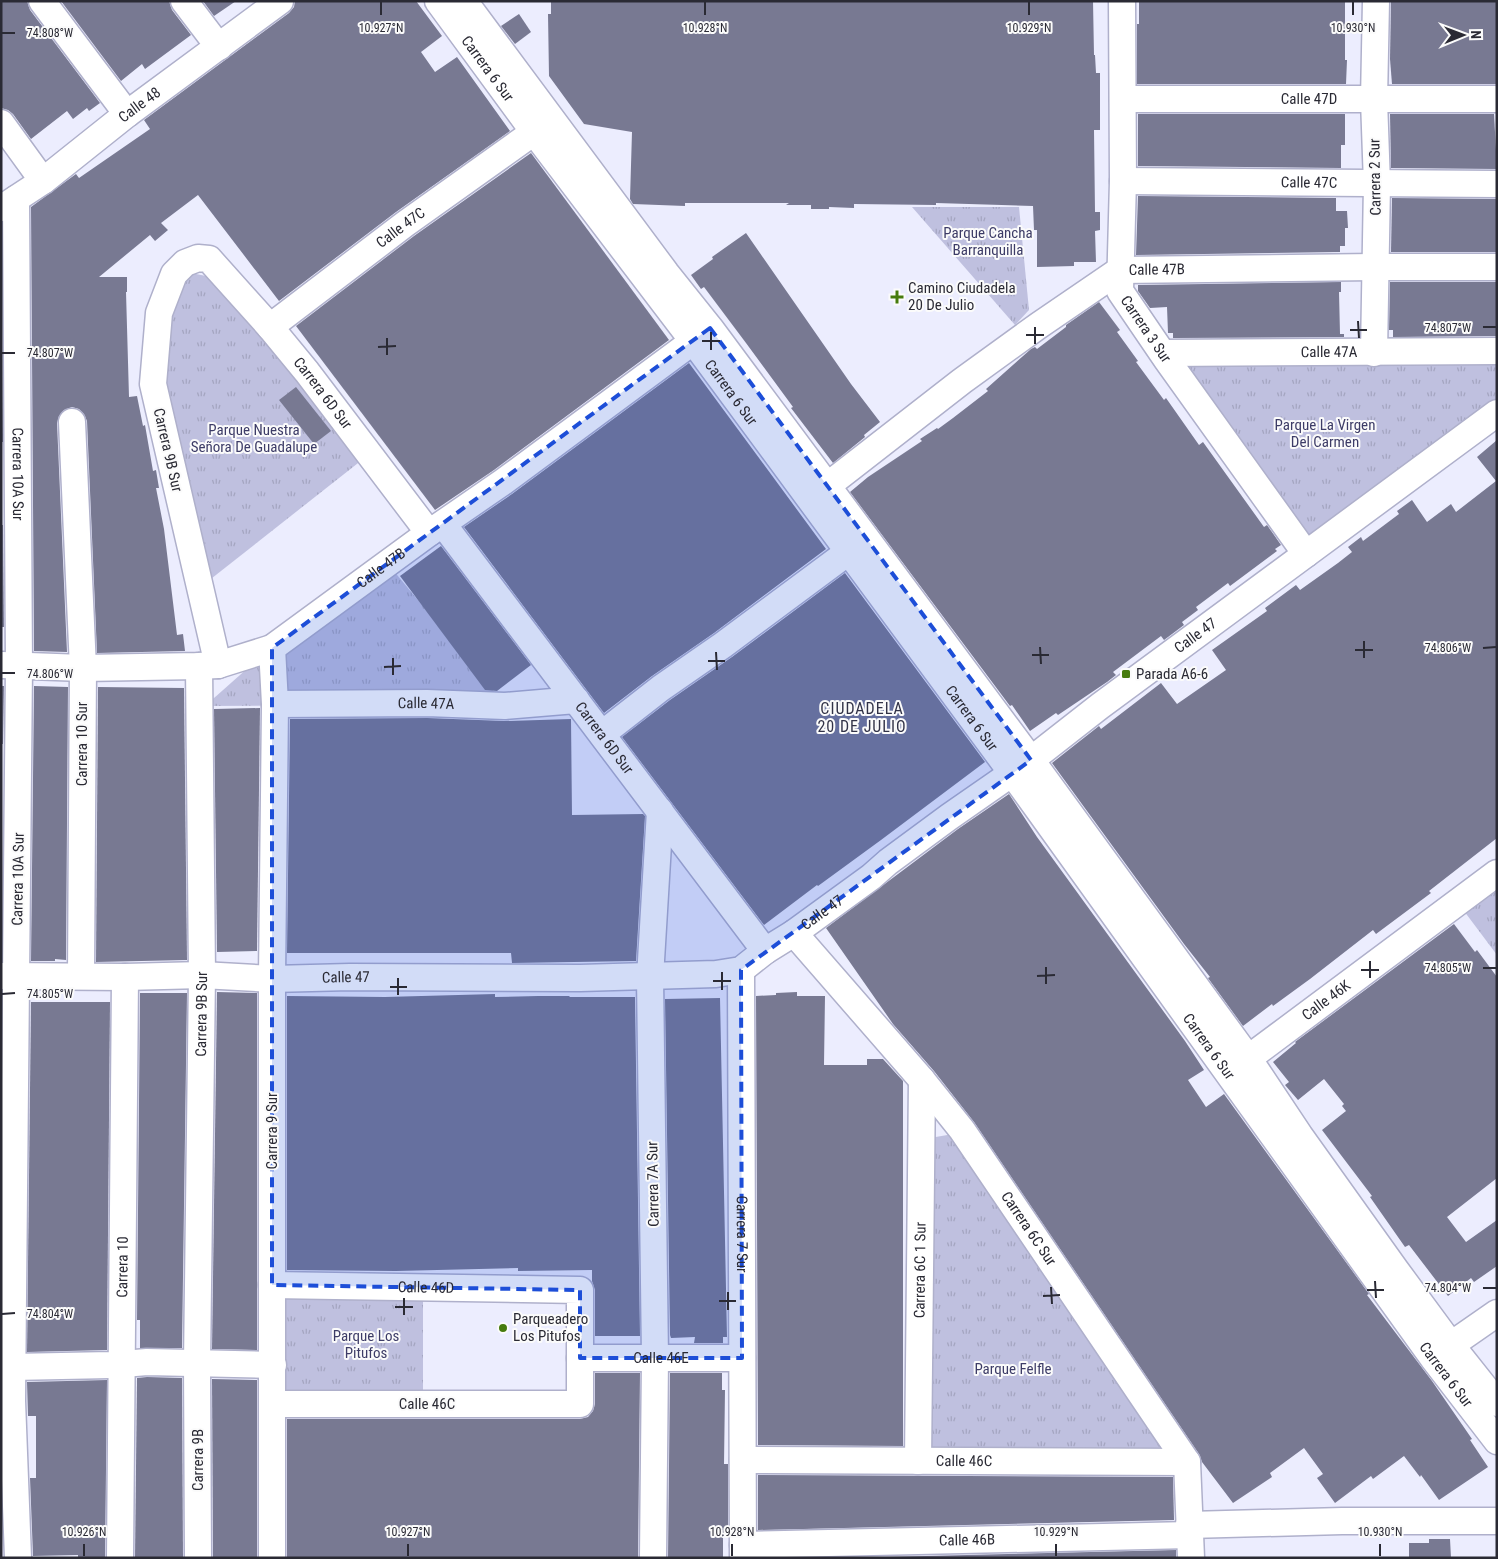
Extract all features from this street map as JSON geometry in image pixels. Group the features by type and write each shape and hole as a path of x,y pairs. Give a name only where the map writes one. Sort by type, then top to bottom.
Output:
{"street":[{"path":"42,1 127,114"},
{"path":"184,1 219,47"},
{"name":"Calle 48","path":"9,204 43,181 127,114 280,1"},
{"name":"Carrera 6 Sur","path":"438,1 534,132 827,486 858,546"},
{"name":"Carrera 6 Sur","path":"464,1 660,265 702,335 1021,766 1248,1058 1442,1351 1497,1441"},
{"name":"Carrera 3 Sur","path":"1122,1 1123,181 1120,291 1306,554"},
{"name":"Carrera 2 Sur","path":"1374,353 1377,184 1374,100 1376,1"},
{"name":"Calle 47D","path":"1123,99 1497,99"},
{"path":"1,123 43,181"},
{"name":"Calle 47C","path":"270,327 405,224 534,132"},
{"name":"Calle 47C","path":"1123,181 1497,184"},
{"name":"Carrera 10A Sur","path":"9,204 10,665 7,1280 12,1367 6,1400 9,1502 18,1558"},
{"name":"Carrera 9B Sur","path":"197,1362 208,665 153,384 159,313 174,274 185,263 198,258 209,259"},
{"name":"Carrera 6D Sur","path":"209,259 270,327 576,700 765,951"},
{"name":"Calle 47B","path":"827,486 962,381 1120,270 1497,267"},
{"name":"Calle 47B","path":"10,665 83,668 208,665 272,648 503,482 702,335"},
{"name":"Calle 47A","path":"1163,353 1497,351"},
{"name":"Calle 47","path":"9,976 81,975 125,977 202,975 272,979 650,977 716,974 741,970 871,877 888,862 1021,766 1497,413"},
{"name":"Carrera 10 Sur","path":"72,422 83,668 81,975"},
{"path":"602,734 661,688 858,546"},
{"name":"Carrera 9 Sur","path":"272,648 275,704 272,979 272,1558"},
{"name":"Calle 47A","path":"275,704 427,703 505,706 576,700"},
{"name":"Carrera 6 Sur","path":"1021,766 1228,1074 1442,1351 1497,1403"},
{"name":"Carrera 7A Sur","path":"653,1558 655,1358 650,977 660,811"},
{"name":"Calle 46K","path":"1228,1074 1497,873"},
{"name":"Carrera 6C Sur","path":"794,933 922,1080 962,1130 1187,1462"},
{"name":"Carrera 7 Sur","path":"741,970 743,1551"},
{"name":"Carrera 10","path":"120,1558 125,977"},
{"name":"Carrera 6C 1 Sur","path":"918,1461 922,1080"},
{"name":"Calle 46D","path":"272,1285 580,1290 580,1358"},
{"path":"1442,1351 1497,1313"},
{"name":"Calle 46E","path":"580,1358 742,1358"},
{"name":"Calle 46C","path":"273,1404 580,1404 580,1358"},
{"path":"12,1367 197,1362 273,1365"},
{"name":"Carrera 9B","path":"197,1362 198,1558"},
{"name":"Calle 46C","path":"743,1460 1187,1462"},
{"path":"1187,1462 1190,1539"},
{"name":"Calle 46B","path":"743,1551 1190,1539 1342,1522 1497,1520"}],"highlighted area":[{"path":"710,328 1031,760 741,970 742,1358 580,1358 580,1290 272,1285 272,648"}],"green space":[{"name":"Parque Cancha Barranquilla","path":"912,207 1019,207 1029,310 1015,325"},
{"name":"Parque Nuestra Señora De Guadalupe","path":"191,273 216,278 367,456 207,582 157,384 161,309"},
{"name":"Parque La Virgen Del Carmen","path":"1497,351 1497,411 1306,546 1168,353"},
{"path":"388,564 504,704 205,706 249,667"},
{"path":"1497,880 1497,955 1461,907"},
{"name":"Parque Felfle","path":"959,1133 1182,1459 924,1459 924,1139"},
{"name":"Parque Los Pitufos","path":"279,1290 423,1292 423,1399 278,1399"}],"building":[{"path":"1,1 27,1 30,10 100,103 89,111 87,108 73,119 67,111 31,139 13,114 1,108"},
{"path":"61,1 169,1 172,10 191,35 145,69 142,64 121,81"},
{"path":"203,1 236,1 214,16"},
{"path":"295,1 416,1 442,36 421,52 435,72 457,57 510,131 396,212 279,301 198,195 161,223 168,230 155,241 150,235 99,277 127,277 129,397 137,396 143,426 145,425 153,471 156,470 159,488 156,488 164,529 177,635 183,634 185,651 97,653 87,421 79,409 72,407 64,410 59,416 57,423 67,652 34,651 31,207 76,174 79,178 150,129 144,120 289,13 294,7"},
{"path":"551,1 1093,1 1094,55 1096,73 1100,73 1100,130 1094,130 1095,212 1100,212 1100,230 1095,231 1096,262 1074,262 1074,266 1037,267 1037,230 1034,230 1033,206 936,203 936,205 854,204 854,208 829,207 829,209 811,209 811,205 786,205 789,203 685,203 685,206 633,204 630,199 632,132 584,124 549,76 548,14 551,14"},
{"path":"1139,1 1345,1 1346,84 1137,84"},
{"path":"1391,1 1496,1 1497,84 1392,84 1390,59"},
{"path":"519,14 531,32 515,44 501,26"},
{"path":"1138,114 1345,114 1345,145 1341,145 1341,168 1138,166"},
{"path":"1390,114 1494,114 1497,169 1391,168"},
{"path":"531,153 669,340 494,470 435,510 296,326 414,236"},
{"path":"1138,196 1336,198 1336,211 1347,211 1348,228 1345,228 1345,246 1340,246 1340,252 1136,255"},
{"path":"1392,198 1497,199 1497,252 1391,252"},
{"path":"746,233 851,384 880,422 833,463 704,287 701,289 691,275 713,259 712,257"},
{"path":"1,245 3,442 1,442"},
{"path":"1341,282 1341,292 1339,292 1340,334 1344,334 1344,337 1173,338 1173,333 1168,333 1167,307 1150,308 1138,291 1138,285"},
{"path":"1390,282 1497,282 1497,336 1393,337 1393,330 1389,330"},
{"path":"1099,302 1120,330 1117,332 1138,361 1136,362 1164,400 1166,398 1199,445 1203,442 1264,527 1267,525 1281,545 1275,549 1277,551 1230,586 1228,583 1196,607 1198,610 1182,622 1184,625 1164,640 1161,636 1113,672 1116,675 1107,682 1058,715 1056,713 1030,731 850,492 988,391 986,389 1031,349 1035,347 1037,349 1066,327 1066,325"},
{"path":"689,363 826,549 604,713 464,527 512,494"},
{"path":"296,387 331,431 314,444 279,400"},
{"path":"1497,440 1497,838 1429,891 1431,893 1376,934 1373,930 1310,979 1243,1026 1208,978 1210,977 1052,763 1099,726 1101,729 1161,683 1177,704 1226,670 1212,650 1267,611 1265,608 1296,585 1300,590 1338,563 1352,552 1348,547 1361,537 1363,541 1399,514 1397,511 1412,500 1427,522 1451,504 1456,512 1496,481 1477,457"},
{"path":"1,525 3,525 4,627 1,627"},
{"path":"441,546 531,665 497,691 485,690 400,576"},
{"path":"845,573 985,762 764,925 622,737"},
{"path":"1,686 4,686 3,744 1,744"},
{"path":"34,686 68,687 66,960 31,961"},
{"path":"98,687 184,688 187,960 96,962"},
{"path":"260,708 257,951 217,952 214,709"},
{"path":"427,718 504,721 571,719 572,815 643,814 645,816 636,961 512,963 511,953 287,953 290,719"},
{"path":"1009,794 1037,837 1204,1070 1188,1080 1206,1107 1224,1094 1472,1439 1470,1440 1488,1467 1439,1500 1404,1456 1373,1479 1371,1476 1335,1503 1317,1478 1323,1474 1304,1448 1270,1473 1272,1477 1233,1503 1202,1462 1199,1454 974,1122 934,1071 893,1024 826,928 958,829"},
{"path":"1454,924 1497,977 1497,1178 1447,1217 1466,1242 1497,1220 1497,1266 1474,1282 1471,1278 1448,1296 1409,1245 1405,1247 1370,1197 1372,1196 1322,1130 1346,1111 1342,1106 1344,1104 1324,1079 1298,1100 1285,1085 1289,1082 1273,1062 1295,1042"},
{"path":"217,992 257,993 257,1350 212,1349"},
{"path":"797,992 797,996 825,996 824,1065 867,1065 867,1059 883,1059 903,1081 903,1446 758,1445 756,996"},
{"path":"140,993 187,993 182,1348 140,1348 140,1320 137,1320"},
{"path":"495,994 495,997 635,997 640,1336 595,1336 595,1290 592,1281 592,1270 518,1271 518,1268 396,1271 287,1270 287,996 385,997"},
{"path":"720,998 727,1337 723,1337 723,1343 694,1343 695,1337 671,1338 670,1335 665,999"},
{"path":"31,1002 110,1002 107,1350 27,1352"},
{"path":"595,1373 640,1373 638,1558 287,1558 287,1419 580,1419 588,1417 593,1411 595,1404"},
{"path":"670,1373 722,1373 722,1390 725,1390 724,1464 728,1464 728,1533 723,1533 723,1558 668,1558"},
{"path":"137,1378 182,1378 183,1558 135,1558"},
{"path":"212,1379 257,1380 257,1558 213,1558"},
{"path":"107,1380 105,1558 78,1558 78,1555 33,1556 30,1478 36,1478 36,1416 28,1416 27,1382"},
{"path":"758,1475 1173,1477 1174,1520 758,1530"},
{"path":"1429,1539 1450,1539 1451,1558 1409,1558 1409,1543 1429,1543"},
{"path":"1176,1550 1176,1558 844,1558"}],"place":[{"name":"Camino Ciudadela 20 De Julio","path":"897,297"},
{"name":"Parada A6-6","path":"1126,674"},
{"name":"Parqueadero Los Pitufos","path":"503,1328"}],"district":[{"name":"CIUDADELA 20 DE JULIO","path":"862,717"}]}
